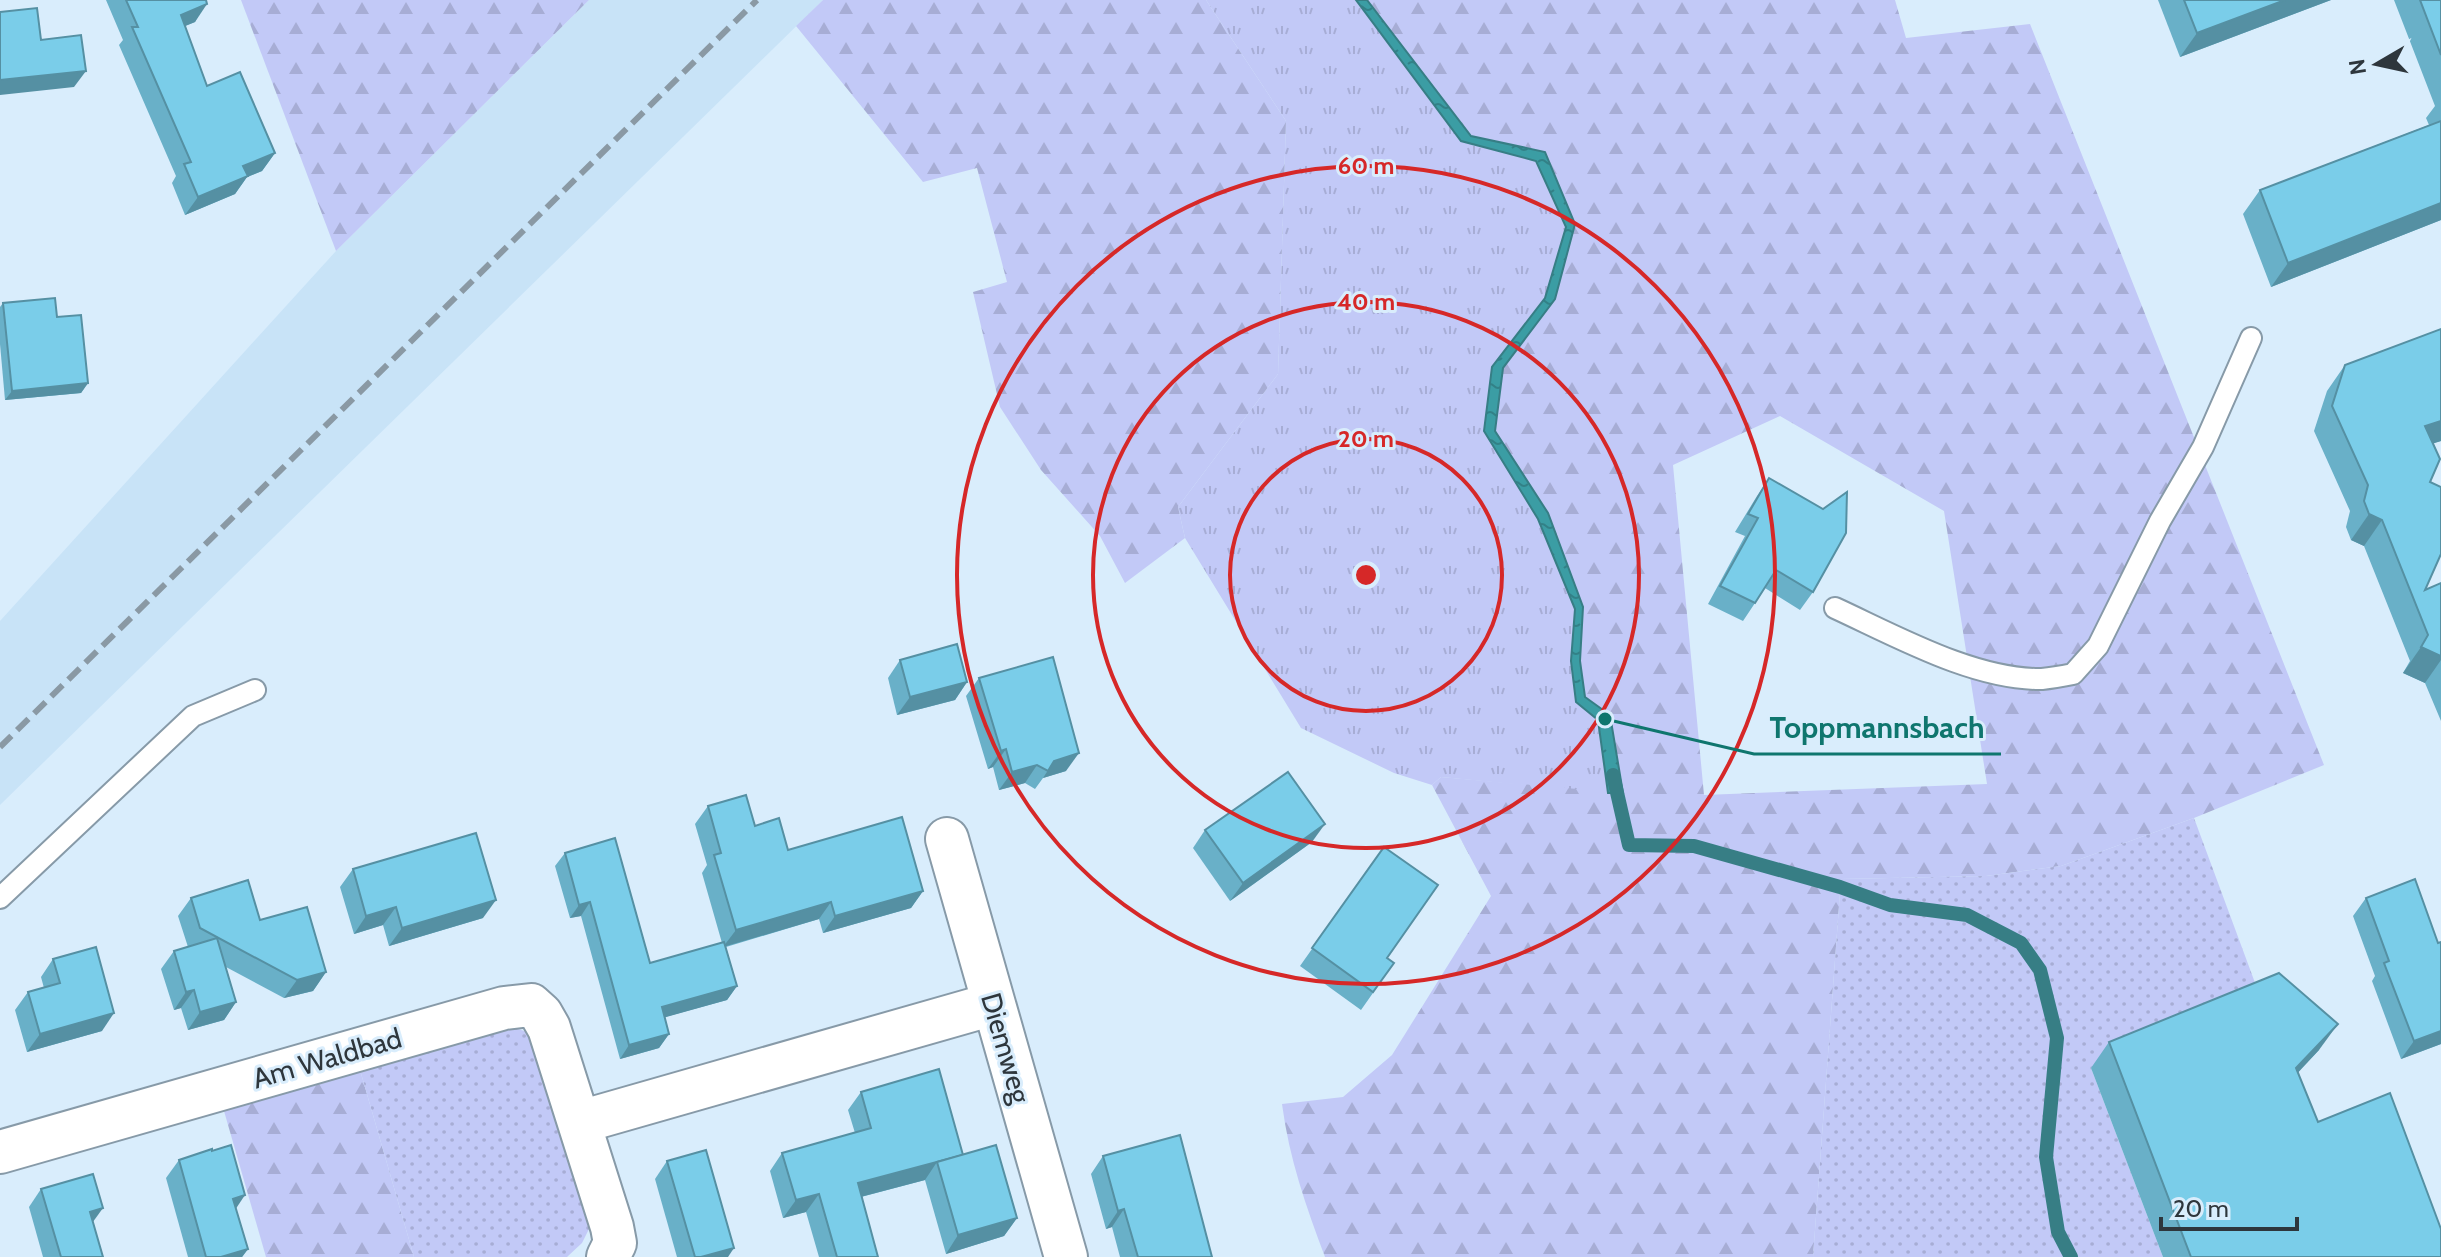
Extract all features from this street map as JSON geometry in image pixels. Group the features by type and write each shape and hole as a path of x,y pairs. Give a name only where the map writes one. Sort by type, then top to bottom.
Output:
{"street":[{"name":"Diemweg","path":"947,839 1066,1257"},
{"path":"580,1122 993,1004"},
{"name":"Am Waldbad","path":"0,1152 516,1005 531,1005 545,1021 580,1122 612,1227 615,1243 608,1257"}],"lane":[{"path":"1835,608 1923,648 1993,673 2042,679 2073,674 2098,646 2160,521 2203,447 2251,338"},
{"path":"0,898 193,716 255,690"}],"shaded area":[{"path":"589,0 823,0 0,805 0,621 336,251"}],"green space":[{"path":"241,0 589,0 336,251"},
{"path":"823,0 1206,0 1286,121 1278,374 1178,507 1185,538 1125,583 1100,536 1041,470 1000,407 973,292 1007,282 977,168 923,182 796,26"},
{"path":"1206,0 1356,0 1461,141 1536,161 1566,227 1545,298 1492,367 1484,431 1538,519 1575,609 1571,661 1598,720 1608,793 1441,777 1432,785 1394,773 1301,728 1185,538 1178,507 1278,374 1286,121"},
{"path":"1367,0 1895,0 1906,38 2030,24 2324,765 2194,818 2061,866 1986,876 1841,879 1813,1257 1325,1257 1299,1182 1282,1104 1343,1097 1392,1055 1491,896 1432,785 1441,777 1622,793 1610,715 1585,697 1580,661 1583,607 1548,513 1495,431 1503,368 1555,299 1575,224 1545,152 1471,136","holes":["1780,416 1944,511 1987,784 1704,795 1673,465"]},
{"path":"2194,818 2261,999 2091,1068 2163,1257 1813,1257 1841,879 1986,876 2061,866"},
{"path":"501,1023 527,1032 535,1043 591,1225 582,1243 567,1257 414,1257 358,1063"},
{"path":"358,1063 414,1257 266,1257 222,1104"}],"water":[{"path":"1356,0 1367,0 1471,136 1545,152 1575,224 1555,299 1503,368 1495,431 1548,513 1583,607 1580,661 1585,697 1610,715 1623,793 1608,793 1598,720 1576,702 1571,661 1575,609 1538,519 1484,431 1492,367 1545,298 1566,227 1536,161 1461,141"}],"building":[{"path":"126,0 206,0 207,4 181,15 207,86 240,72 275,153 243,166 248,176 198,197 184,164 191,162 132,27 138,27"},
{"path":"2184,0 2285,0 2197,33"},
{"path":"2420,0 2441,0 2441,55"},
{"path":"37,8 41,40 81,35 86,71 0,80 0,12"},
{"path":"2441,121 2441,203 2288,263 2260,190"},
{"path":"55,298 57,317 81,315 88,383 12,391 3,303"},
{"path":"2441,329 2441,421 2425,426 2440,459 2430,482 2441,487 2441,554 2425,590 2441,583 2441,656 2421,647 2428,635 2382,520 2369,514 2364,501 2368,485 2332,406 2345,365"},
{"path":"1769,478 1823,509 1847,492 1846,533 1813,592 1776,570 1755,603 1720,586 1758,518 1748,514"},
{"path":"957,644 967,682 910,697 900,660"},
{"path":"1053,657 1079,753 1054,761 1048,771 1037,765 1012,772 1006,749 1001,751 979,678"},
{"path":"1288,772 1325,824 1243,883 1205,830"},
{"path":"746,795 755,826 779,818 788,850 902,817 923,891 835,916 831,902 736,930 714,855 721,853 708,806"},
{"path":"476,833 496,900 402,928 396,907 366,916 353,869"},
{"path":"615,838 650,963 724,942 737,986 662,1007 669,1034 629,1045 590,902 579,905 565,853"},
{"path":"1384,847 1438,885 1387,958 1394,963 1373,992 1312,948"},
{"path":"2415,879 2438,943 2441,942 2441,1031 2414,1041 2384,963 2389,961 2366,898"},
{"path":"248,880 260,920 307,907 326,972 297,980 200,928 191,898"},
{"path":"217,938 236,1002 200,1012 194,990 186,992 174,951"},
{"path":"96,947 114,1013 40,1034 28,992 60,983 53,959"},
{"path":"2279,973 2338,1024 2296,1068 2318,1122 2390,1093 2441,1229 2441,1257 2191,1257 2109,1042"},
{"path":"939,1069 963,1155 858,1183 878,1257 837,1257 819,1194 796,1200 782,1153 871,1128 861,1092"},
{"path":"1180,1135 1212,1257 1138,1257 1124,1209 1118,1211 1103,1156"},
{"path":"231,1145 245,1195 233,1199 248,1249 221,1257 206,1257 179,1160"},
{"path":"996,1145 1017,1218 958,1235 937,1162"},
{"path":"706,1150 734,1248 695,1257 667,1161"},
{"path":"93,1174 103,1208 90,1212 103,1257 61,1257 41,1189"}],"waterway":[{"path":"1613,775 1629,845 1694,846 1840,887 1890,905 1967,915 2021,943 2040,970 2057,1038 2046,1157 2058,1232 2071,1257"}],"railway":[{"path":"0,747 757,0"}],"place":[{"name":"Toppmannsbach","path":"1605,719"}]}
